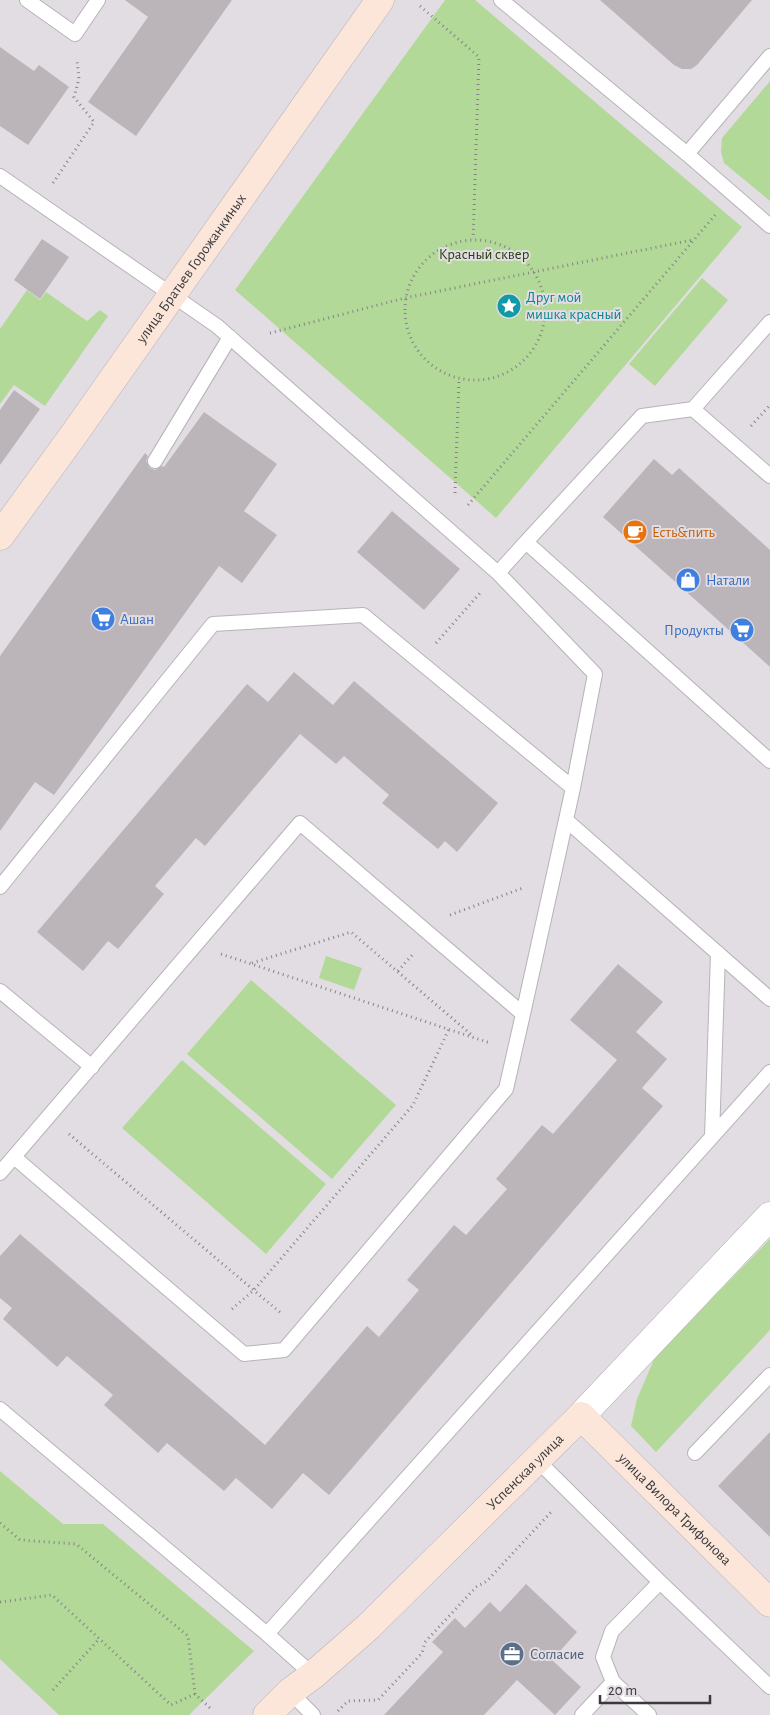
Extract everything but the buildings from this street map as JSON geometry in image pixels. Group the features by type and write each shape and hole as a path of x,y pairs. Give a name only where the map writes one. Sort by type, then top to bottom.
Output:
{"street":[{"name":"улица Братьев Горожанкиных","path":"0,536 380,0"},
{"name":"Успенская улица","path":"267,1715 290,1692 313,1675 368,1626 537,1460 770,1216"},
{"name":"улица Вилора Трифонова","path":"581,1416 770,1603"}],"lane":[{"path":"27,0 75,34 98,0"},
{"path":"501,0 687,154 770,226"},
{"path":"687,154 770,56"},
{"path":"0,176 217,326 498,573 595,674 573,788 506,1089 284,1350 244,1354 14,1157"},
{"path":"498,573 642,416 693,408 770,322"},
{"path":"155,461 230,338"},
{"path":"693,408 770,476"},
{"path":"526,542 770,760"},
{"path":"0,887 213,624 363,615 573,788"},
{"path":"566,820 770,999"},
{"path":"0,1173 300,823 523,1014"},
{"path":"712,1137 718,953"},
{"path":"0,991 92,1067"},
{"path":"268,1634 770,1072"},
{"path":"695,1454 770,1375"},
{"path":"0,1409 268,1634 313,1675"},
{"path":"537,1460 660,1582 770,1687"},
{"path":"648,1715 614,1682 603,1657 612,1631 660,1582"},
{"path":"582,1715 614,1682"},
{"path":"290,1692 313,1715"}],"path":[{"path":"420,6 479,58 473,239"},
{"path":"39,204 94,122 74,97 79,78 75,34"},
{"path":"468,505 692,240 734,194"},
{"path":"473,239 491,241 508,247 524,258 535,271 543,289 544,326 537,343 526,358 512,370 486,379 458,378 441,372 426,361 414,346 407,329 404,312 406,298 412,276 424,261 438,249 454,242 473,239"},
{"path":"270,333 406,298 692,240"},
{"path":"455,493 458,378"},
{"path":"420,662 498,573"},
{"path":"421,926 553,877"},
{"path":"251,964 351,932 475,1038"},
{"path":"195,946 515,1051"},
{"path":"212,1326 254,1290 413,1105 449,1030"},
{"path":"49,1117 301,1330"},
{"path":"335,1715 348,1702 378,1700 422,1653 425,1642 476,1587 487,1581 570,1492"},
{"path":"0,1523 20,1540 76,1544 188,1636 195,1694 210,1708"},
{"path":"0,1602 52,1595 171,1705 195,1694"},
{"path":"52,1690 99,1639"}],"green space":[{"name":"Красный сквер","path":"445,0 475,0 742,227 496,518 235,290"},
{"path":"770,81 770,201 724,163 721,152 722,138"},
{"path":"702,278 728,300 655,386 629,364"},
{"path":"27,290 40,300 46,292 87,321 100,310 108,316 45,406 14,385 0,404 0,329"},
{"path":"326,956 362,968 354,990 319,978"},
{"path":"251,980 396,1105 332,1179 187,1054"},
{"path":"182,1060 326,1184 266,1254 122,1128"},
{"path":"770,1239 770,1330 656,1452 631,1426 637,1399 655,1357"},
{"path":"0,1471 63,1524 103,1524 254,1651 189,1715 59,1715 0,1659"}],"place":[{"name":"Друг мой мишка красный","path":"509,306"},
{"name":"Есть&пить","path":"635,532"},
{"name":"Натали","path":"688,580"},
{"name":"Ашан","path":"103,619"},
{"name":"Продукты","path":"742,630"},
{"name":"Согласие","path":"512,1654"}]}
